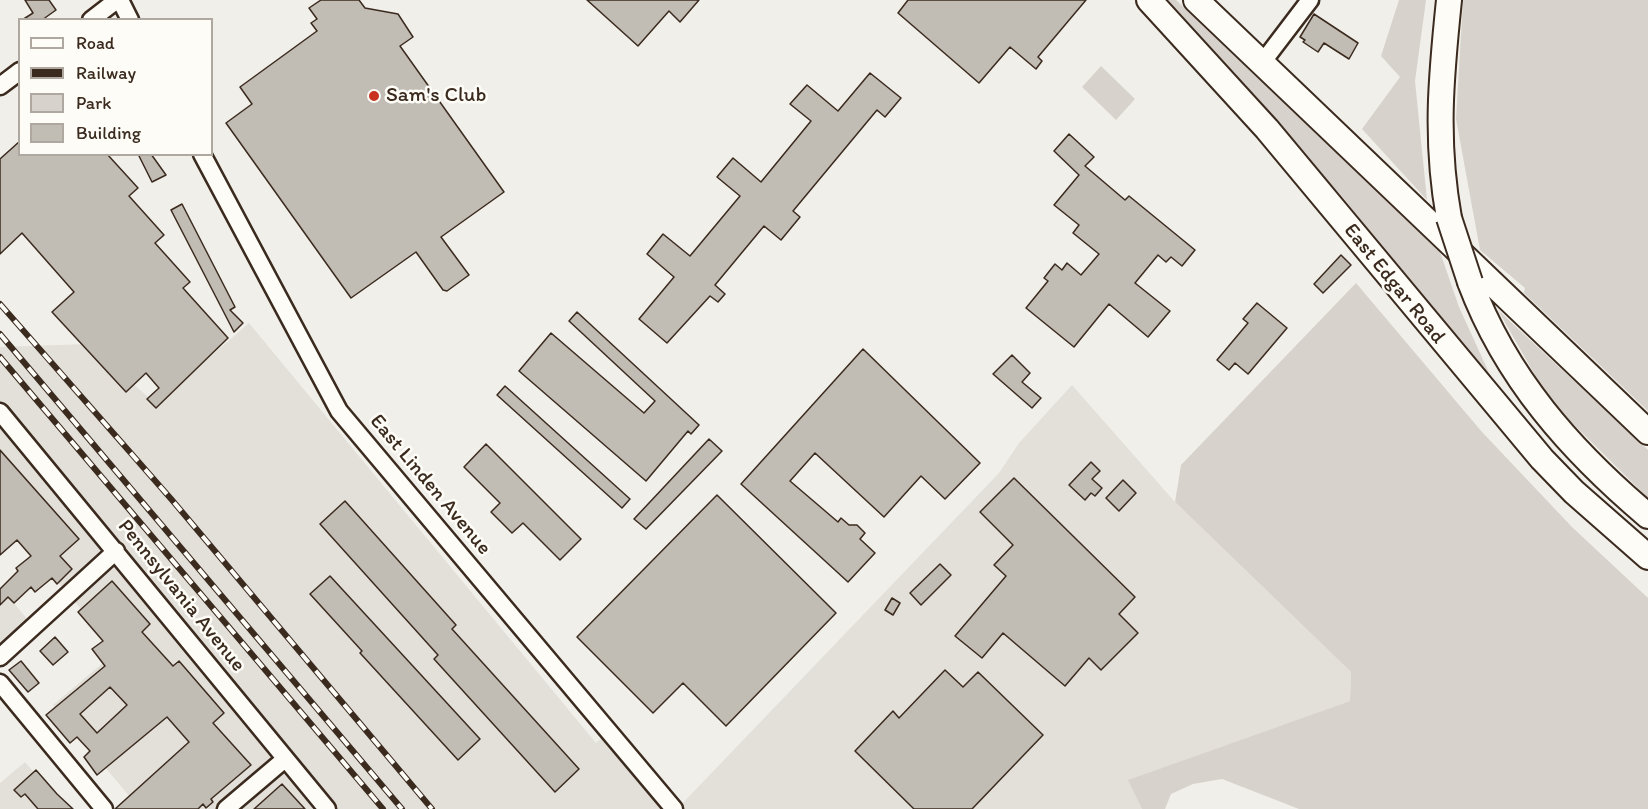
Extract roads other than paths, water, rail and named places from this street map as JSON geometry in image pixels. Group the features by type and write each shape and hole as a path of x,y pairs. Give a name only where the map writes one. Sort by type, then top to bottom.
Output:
{"highway":[{"name":"East Edgar Road","path":"1149,0 1267,129 1542,459 1574,492 1648,557"},
{"path":"1196,0 1648,432"},
{"path":"1449,0 1439,123 1441,169 1449,218 1470,282 1497,344 1533,399 1576,450 1648,516"}],"street":[{"path":"94,18 119,0 129,18"},
{"path":"1262,63 1310,0"},
{"path":"0,86 18,72"},
{"name":"East Linden Avenue","path":"203,156 339,411 674,809"},
{"name":"Pennsylvania Avenue","path":"0,412 327,809"},
{"path":"0,657 116,551"},
{"path":"0,683 104,809"},
{"path":"226,809 285,759"}],"railway":[{"path":"0,304 172,500 432,809"},
{"path":"0,334 402,809"},
{"path":"0,357 383,809"}],"place":[{"name":"Sam's Club","path":"374,96"}]}
